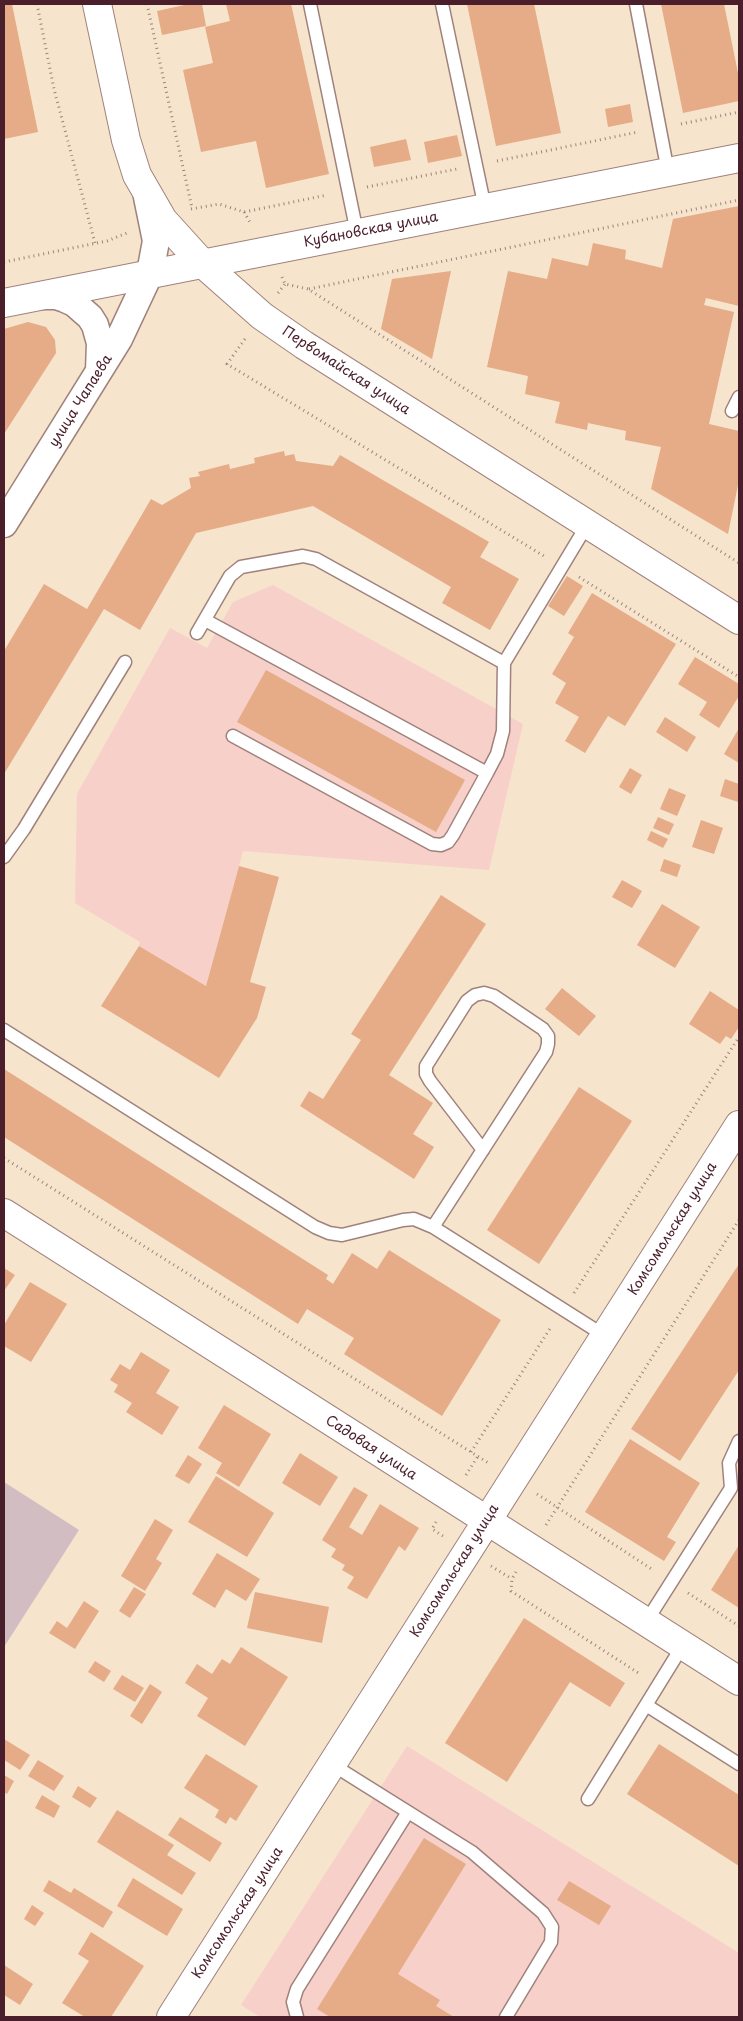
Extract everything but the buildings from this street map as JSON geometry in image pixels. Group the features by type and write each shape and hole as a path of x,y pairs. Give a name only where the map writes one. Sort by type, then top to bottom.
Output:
{"street":[{"name":"Первомайская улица","path":"96,4 126,140 137,175 158,222 262,316 304,345 739,620"},
{"name":"Кубановская улица","path":"4,304 202,263 739,158"},
{"name":"улица Чапаева","path":"4,524 99,373 123,331 150,274 158,222"},
{"path":"41,296 56,296 65,299 74,303 90,317 95,325 100,343 99,373"},
{"name":"Комсомольская улица","path":"171,2017 739,1125"},
{"name":"Садовая улица","path":"4,1213 739,1681"}],"lane":[{"path":"310,4 357,233"},
{"path":"442,4 485,208"},
{"path":"636,4 668,172"},
{"path":"732,411 739,397"},
{"path":"233,736 432,844 440,846 448,842 497,754 503,731 504,663 587,525"},
{"path":"197,633 230,576 242,567 303,556 316,559 504,663"},
{"path":"204,620 487,773"},
{"path":"4,857 24,829 125,662"},
{"path":"433,1226 483,1150 546,1052 548,1044 548,1036 543,1029 494,996 484,993 475,995 467,1001 426,1066 426,1074 430,1081 483,1150"},
{"path":"4,1030 315,1227 329,1234 342,1235 403,1220 414,1219 433,1226 605,1336"},
{"path":"646,1622 671,1582 735,1491 729,1463 739,1441"},
{"path":"588,1799 683,1645"},
{"path":"646,1705 739,1764"},
{"path":"333,1765 472,1852 543,1913 552,1928 551,1942 506,2017"},
{"path":"297,2017 293,2002 297,1989 408,1812"}],"path":[{"path":"37,4 54,89 95,243"},
{"path":"4,262 107,241 192,209 147,4"},
{"path":"308,289 739,200"},
{"path":"285,284 308,289 739,563"},
{"path":"227,364 562,567 739,677"},
{"path":"471,1452 739,1037"},
{"path":"4,1158 478,1456"},
{"path":"739,1220 557,1507 739,1626"},
{"path":"512,1579 511,1591 658,1686"}],"shaded area":[{"path":"273,585 523,724 489,870 243,851 206,986 139,946 140,942 75,903 77,794 170,628 207,648 233,602"},
{"path":"4,1482 79,1530 4,1647"},
{"path":"407,1746 739,1953 739,2017 260,2017 241,2005"}]}
